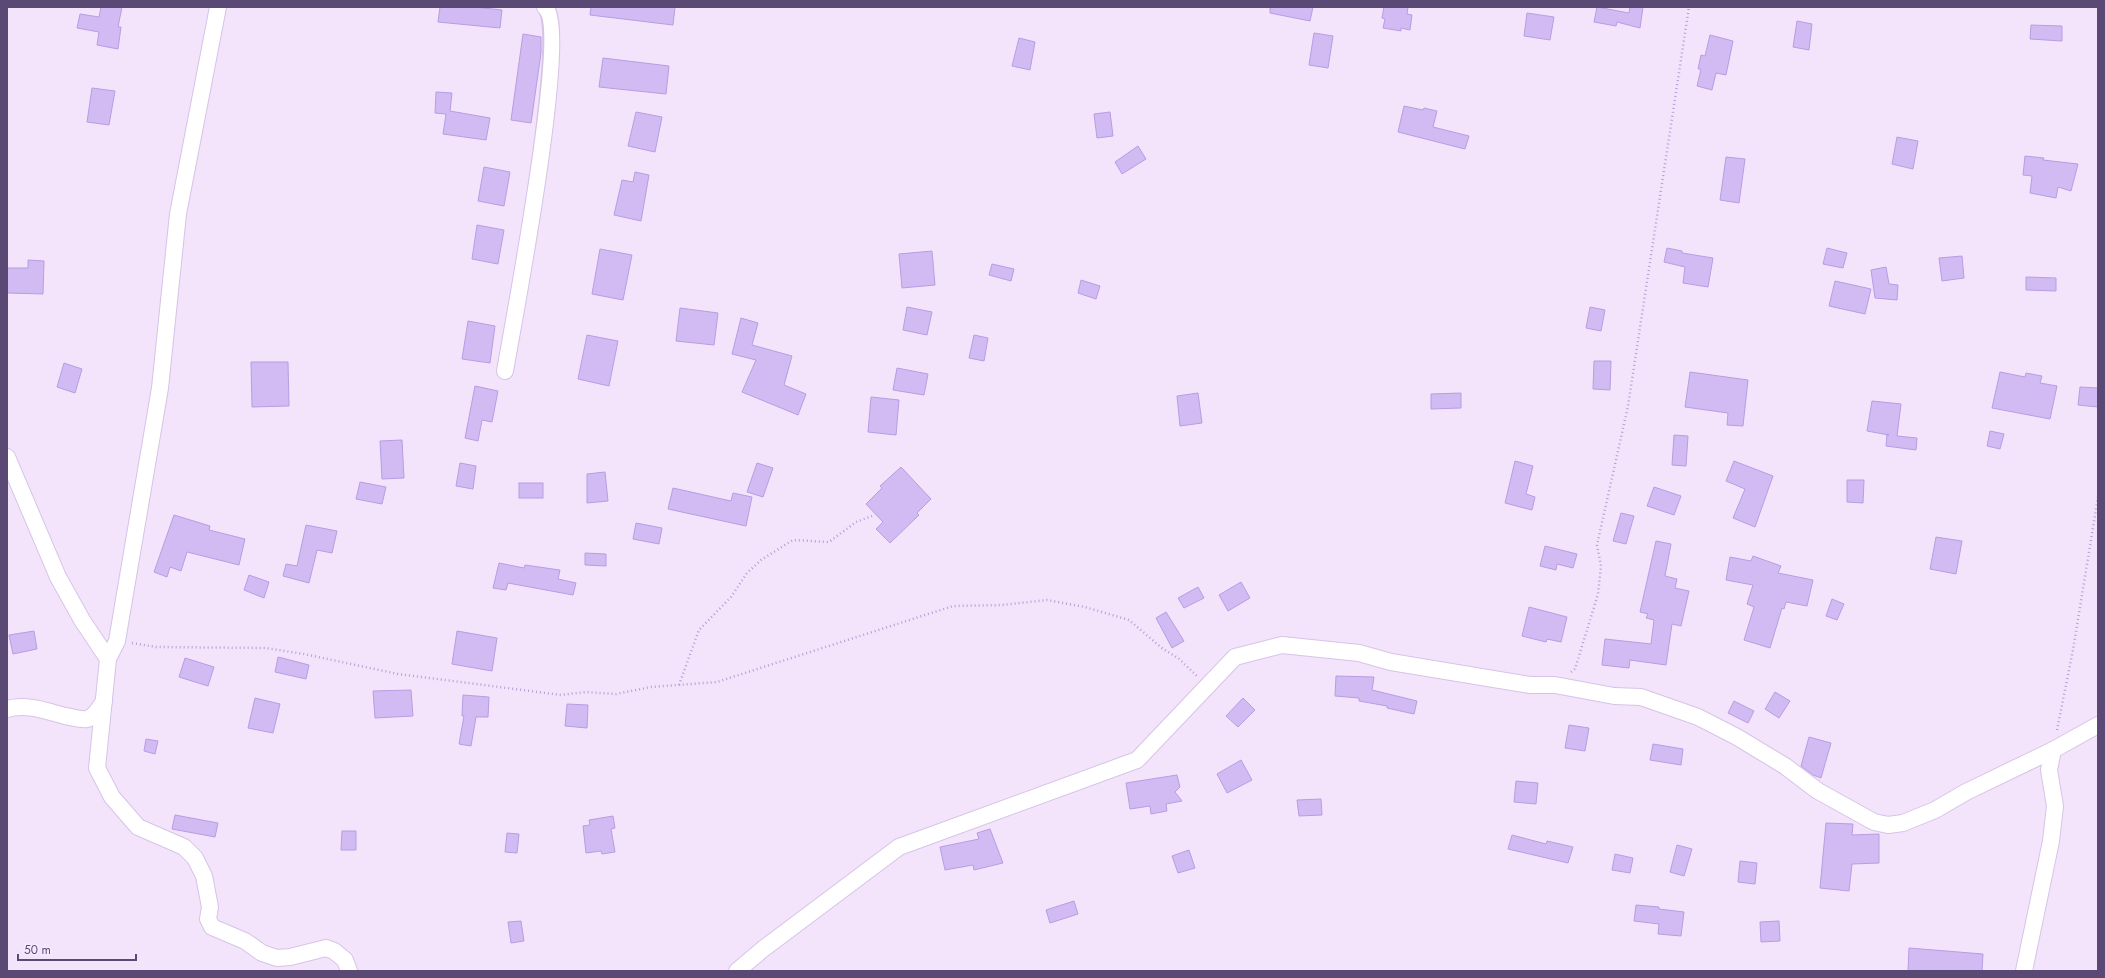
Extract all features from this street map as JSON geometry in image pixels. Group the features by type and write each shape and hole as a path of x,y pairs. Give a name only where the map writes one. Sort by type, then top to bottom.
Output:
{"street":[{"path":"218,7 178,214 160,388 117,641 108,660 97,768 112,797 138,827 184,847 196,858 204,876 210,907 208,919 212,927 245,941 262,953 277,958 290,957 326,948 334,950 344,960 349,971"},
{"path":"505,371 535,202 547,104 552,28 549,10 545,7"},
{"path":"7,458 58,577 82,620 108,660"},
{"path":"737,971 770,944 899,847 1137,760 1236,657 1282,645 1359,653 1391,662 1530,686 1556,685 1614,696 1641,697 1698,717 1737,737 1785,766 1818,791 1874,822 1888,825 1903,823 1935,810 1966,792 2053,750 2098,724"},
{"path":"7,709 17,706 35,708 77,719 88,719 98,711 105,698"},
{"path":"2024,971 2055,806 2049,770 2053,750"}],"path":[{"path":"1556,685 1575,669 1598,594 1601,566 1597,545 1628,406 1689,7"},
{"path":"2053,750 2073,650 2098,497"},
{"path":"679,685 699,630 731,597 747,573 761,560 793,540 829,542 856,522 875,515"},
{"path":"117,641 156,647 266,648 304,654 398,674 561,695 586,692 616,694 651,688 717,682 953,606 1002,605 1047,600 1085,607 1128,620 1163,649 1178,658 1208,686"}],"building":[{"path":"101,7 122,7 118,27 121,27 118,49 97,45 99,32 77,28 80,14 99,17"},
{"path":"440,7 474,7 502,10 500,28 438,22"},
{"path":"591,7 675,7 673,25 590,15"},
{"path":"1270,7 1313,7 1310,21 1270,13"},
{"path":"1384,7 1408,7 1407,14 1412,15 1410,30 1401,28 1401,31 1383,28 1385,19 1382,18"},
{"path":"1597,7 1629,13 1630,7 1643,7 1640,28 1617,22 1616,26 1594,22"},
{"path":"1527,13 1554,17 1550,40 1524,36"},
{"path":"1797,21 1812,24 1809,50 1793,47"},
{"path":"2031,25 2062,26 2062,41 2030,39"},
{"path":"1314,33 1333,36 1328,68 1309,65"},
{"path":"523,34 541,37 541,53 531,123 511,120"},
{"path":"1710,35 1733,41 1726,75 1716,73 1712,90 1697,86 1701,69 1698,69 1701,55 1705,56"},
{"path":"1019,38 1035,42 1030,70 1012,66"},
{"path":"603,58 669,66 666,94 599,87"},
{"path":"92,88 115,91 109,125 87,122"},
{"path":"436,92 452,93 450,111 490,118 486,140 443,134 446,114 435,113"},
{"path":"1404,106 1437,111 1433,127 1469,136 1465,149 1398,132"},
{"path":"636,112 662,117 655,152 628,146"},
{"path":"1110,112 1113,136 1097,138 1094,114"},
{"path":"1897,137 1918,141 1913,169 1892,164"},
{"path":"1138,146 1146,159 1122,174 1115,162"},
{"path":"2025,156 2044,158 2043,160 2078,164 2071,191 2058,187 2056,198 2030,193 2032,176 2023,175"},
{"path":"1726,157 1745,159 1739,203 1720,200"},
{"path":"484,167 510,172 504,206 478,201"},
{"path":"635,172 649,175 641,221 614,215 622,180 633,182"},
{"path":"477,225 504,230 498,264 472,259"},
{"path":"1667,248 1682,251 1682,253 1713,258 1708,287 1683,283 1685,267 1664,262"},
{"path":"1827,248 1847,253 1843,268 1823,264"},
{"path":"600,249 632,255 623,300 592,294"},
{"path":"932,251 935,285 902,288 899,254"},
{"path":"1962,256 1964,278 1942,281 1939,258"},
{"path":"28,260 44,261 43,294 7,293 7,268 28,268"},
{"path":"992,264 1014,269 1011,281 989,275"},
{"path":"1886,267 1889,284 1898,285 1897,300 1875,298 1871,270"},
{"path":"2026,277 2056,278 2056,291 2026,290"},
{"path":"1081,280 1100,286 1096,299 1078,293"},
{"path":"1835,281 1871,289 1865,314 1829,306"},
{"path":"907,307 932,312 927,335 903,330"},
{"path":"1590,307 1605,310 1601,331 1586,328"},
{"path":"680,308 718,313 714,345 676,341"},
{"path":"741,318 758,323 752,345 792,356 784,385 806,394 798,415 742,392 756,360 732,354"},
{"path":"468,321 495,326 490,363 462,359"},
{"path":"587,335 618,341 609,386 578,379"},
{"path":"974,335 988,338 984,361 969,358"},
{"path":"1594,361 1611,361 1610,390 1593,389"},
{"path":"251,362 288,362 289,406 252,407"},
{"path":"64,363 82,369 75,393 57,387"},
{"path":"897,368 928,374 924,395 893,390"},
{"path":"1690,372 1748,380 1743,426 1727,425 1728,413 1685,407"},
{"path":"2000,372 2025,377 2026,373 2042,376 2040,383 2057,386 2050,419 1992,408"},
{"path":"475,386 498,391 492,422 482,420 478,441 465,438"},
{"path":"2080,387 2098,388 2098,407 2078,405"},
{"path":"1198,393 1202,423 1180,426 1177,396"},
{"path":"1461,393 1461,408 1431,409 1431,394"},
{"path":"871,397 899,400 896,435 868,432"},
{"path":"1872,401 1901,404 1897,436 1917,438 1916,450 1886,446 1887,435 1867,431"},
{"path":"1990,431 2004,434 2000,449 1987,446"},
{"path":"1674,435 1688,436 1686,466 1672,465"},
{"path":"402,440 404,478 382,479 380,441"},
{"path":"1515,461 1533,466 1526,494 1535,497 1532,510 1505,503"},
{"path":"1734,461 1773,476 1755,527 1733,518 1745,489 1726,481"},
{"path":"460,463 476,466 473,489 456,486"},
{"path":"757,463 773,468 763,497 747,492"},
{"path":"901,467 931,499 917,513 919,515 890,543 876,529 883,522 866,504 882,488 880,486"},
{"path":"605,472 608,501 587,503 587,474"},
{"path":"1847,480 1864,480 1863,503 1847,502"},
{"path":"360,482 386,487 382,504 356,499"},
{"path":"519,483 543,483 543,498 519,498"},
{"path":"1654,487 1681,496 1674,515 1647,506"},
{"path":"673,488 731,501 733,493 752,497 746,526 668,509"},
{"path":"1621,513 1634,516 1626,544 1613,541"},
{"path":"174,515 210,526 209,530 245,539 239,565 187,552 181,571 170,567 167,577 154,572"},
{"path":"636,523 662,528 659,544 633,539"},
{"path":"306,525 337,531 332,553 317,550 309,583 283,576 286,564 297,566"},
{"path":"1936,537 1962,541 1956,574 1930,569"},
{"path":"1656,541 1671,544 1665,576 1677,579 1675,588 1689,591 1681,626 1672,624 1666,665 1630,660 1629,668 1602,665 1605,639 1651,644 1654,620 1646,618 1648,614 1640,612"},
{"path":"1545,546 1577,554 1573,568 1557,564 1556,570 1540,566"},
{"path":"585,553 606,554 606,566 585,565"},
{"path":"1753,556 1781,566 1778,573 1813,580 1807,606 1786,602 1784,609 1782,608 1770,648 1744,640 1754,607 1747,604 1753,585 1726,580 1730,557 1751,561"},
{"path":"499,563 524,568 525,565 560,570 558,579 576,583 573,595 508,583 506,590 493,588"},
{"path":"249,575 269,582 264,598 244,590"},
{"path":"1241,582 1250,598 1228,611 1219,595"},
{"path":"1198,587 1204,598 1184,608 1178,598"},
{"path":"1832,599 1844,604 1837,620 1826,616"},
{"path":"1529,607 1567,617 1561,642 1547,639 1546,642 1522,636"},
{"path":"1166,612 1184,641 1172,648 1156,618"},
{"path":"34,631 37,649 13,654 9,635"},
{"path":"457,631 497,638 492,671 452,664"},
{"path":"278,657 309,665 306,679 275,672"},
{"path":"185,658 214,667 208,686 179,677"},
{"path":"1336,676 1374,677 1372,690 1417,701 1414,714 1387,708 1387,706 1359,701 1359,698 1335,696"},
{"path":"411,690 413,716 375,718 373,691"},
{"path":"1775,692 1790,701 1779,718 1765,709"},
{"path":"463,695 489,697 488,717 476,717 471,746 459,744 464,716 462,716"},
{"path":"255,698 280,704 273,733 248,728"},
{"path":"1243,698 1255,710 1238,727 1226,716"},
{"path":"1734,701 1754,711 1748,723 1728,713"},
{"path":"567,704 588,705 587,728 565,726"},
{"path":"1569,725 1589,728 1585,751 1565,748"},
{"path":"1809,737 1831,743 1821,778 1813,775 1801,766"},
{"path":"146,739 158,741 155,754 144,751"},
{"path":"1653,744 1683,749 1681,765 1650,760"},
{"path":"1241,760 1252,780 1227,793 1217,774"},
{"path":"1177,775 1180,787 1175,792 1182,801 1166,804 1167,811 1151,814 1150,806 1130,809 1126,783"},
{"path":"1516,781 1538,783 1536,804 1514,802"},
{"path":"1321,799 1322,815 1299,816 1297,800"},
{"path":"175,815 218,823 215,837 172,829"},
{"path":"613,816 615,828 611,829 615,852 602,854 601,851 586,853 583,826 590,825 589,820"},
{"path":"1826,823 1853,824 1852,835 1879,834 1879,863 1852,864 1849,891 1820,888"},
{"path":"990,829 1003,863 974,870 973,865 945,870 940,847 979,839 977,833"},
{"path":"342,831 356,831 356,850 341,850"},
{"path":"507,833 519,834 517,853 505,852"},
{"path":"1512,835 1546,844 1547,841 1573,847 1568,863 1508,849"},
{"path":"1677,845 1692,849 1684,876 1670,872"},
{"path":"1189,850 1195,868 1178,873 1172,856"},
{"path":"1615,854 1633,858 1630,873 1612,870"},
{"path":"1740,861 1757,863 1755,884 1738,882"},
{"path":"1074,901 1078,914 1050,923 1046,910"},
{"path":"1636,905 1659,907 1659,909 1684,912 1681,936 1658,934 1659,924 1634,921"},
{"path":"521,921 524,941 511,943 508,922"},
{"path":"1779,921 1780,941 1761,942 1760,922"},
{"path":"1909,948 1983,954 1982,971 1908,971"}]}
